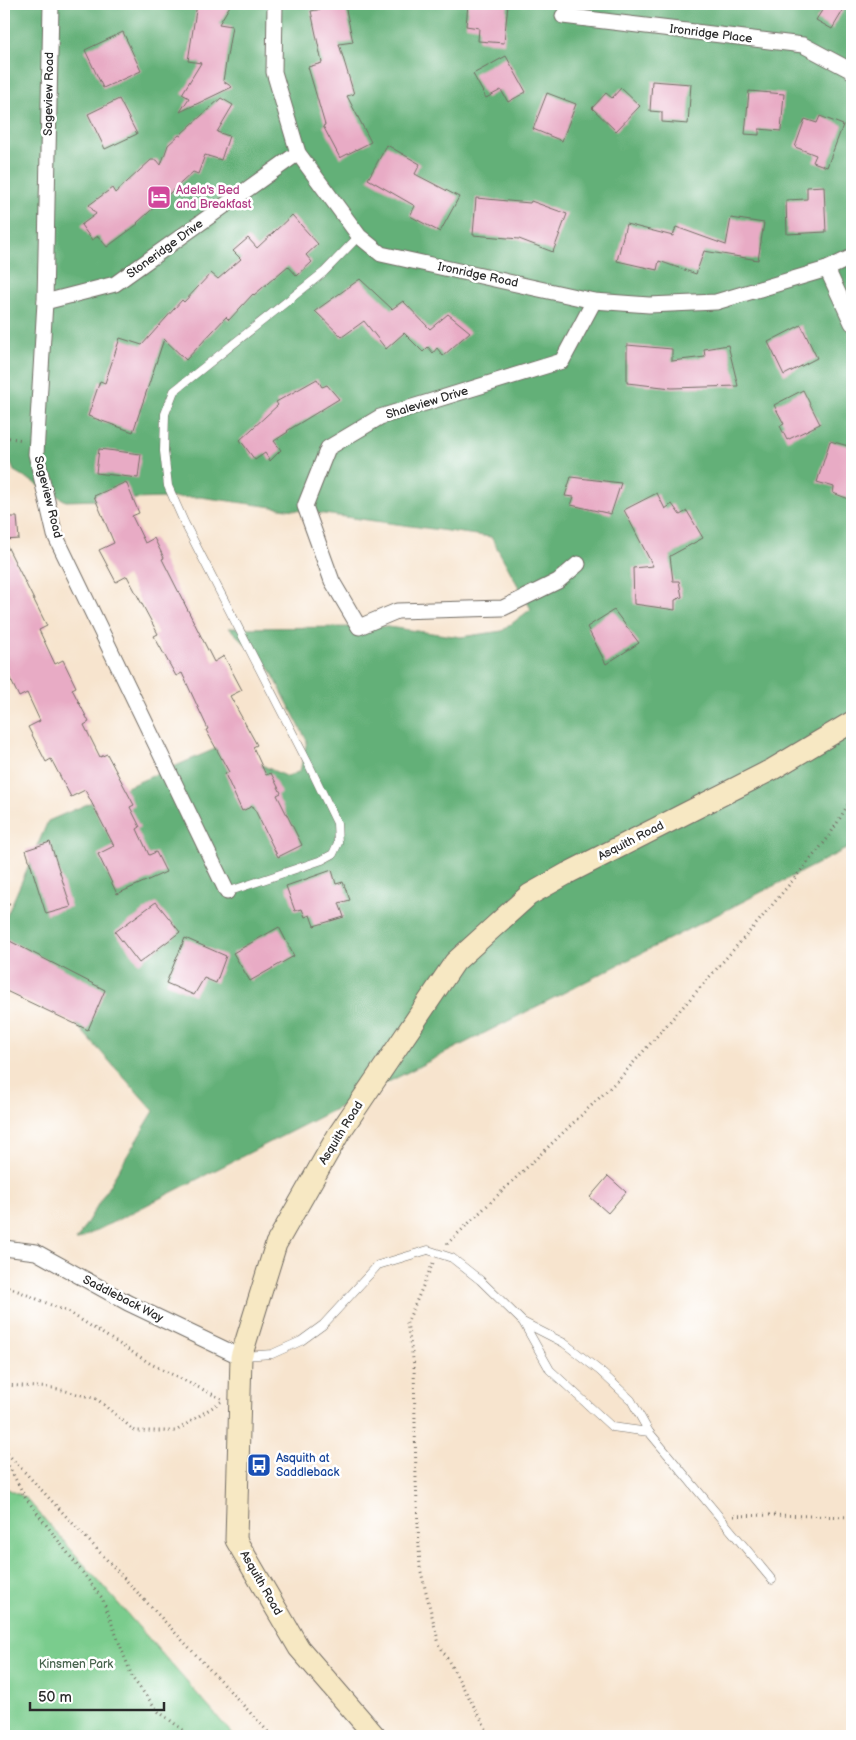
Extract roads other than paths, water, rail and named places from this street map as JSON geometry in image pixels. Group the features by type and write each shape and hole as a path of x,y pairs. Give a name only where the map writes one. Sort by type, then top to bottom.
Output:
{"street":[{"name":"Sageview Road","path":"51,4 45,302 36,454 55,535 227,892"},
{"name":"Ironridge Road","path":"276,4 274,72 298,153 359,236 381,254 594,301 648,305 716,302 827,269 852,257"},
{"name":"Ironridge Place","path":"563,16 803,45 852,71"},
{"name":"Stoneridge Drive","path":"45,302 115,284 298,153"},
{"path":"827,269 852,323"},
{"name":"Shaleview Drive","path":"578,564 558,582 503,608 397,611 358,627 332,581 305,506 328,448 380,417 562,361 594,301"},
{"name":"Asquith Road","path":"375,1736 299,1648 236,1540 241,1356 276,1244 338,1135 455,962 529,895 568,873 773,769 852,722"},
{"name":"Saddleback Way","path":"4,1248 36,1252 128,1303 241,1356"}],"lane":[{"path":"227,892 322,860 333,854 338,843 337,823 188,530 168,486 164,451 165,414 174,391 324,272 359,236"},
{"path":"241,1356 272,1354 301,1341 323,1325 378,1265 428,1250 452,1258 480,1280 523,1322 550,1370 612,1427 649,1432"},
{"path":"523,1322 564,1343 600,1371 631,1400 649,1432 772,1580"}],"place":[{"name":"Adela's Bed and Breakfast","path":"159,197"},
{"name":"Asquith at Saddleback","path":"259,1465"}],"park label":[{"name":"Kinsmen Park","path":"76,1664"}]}
